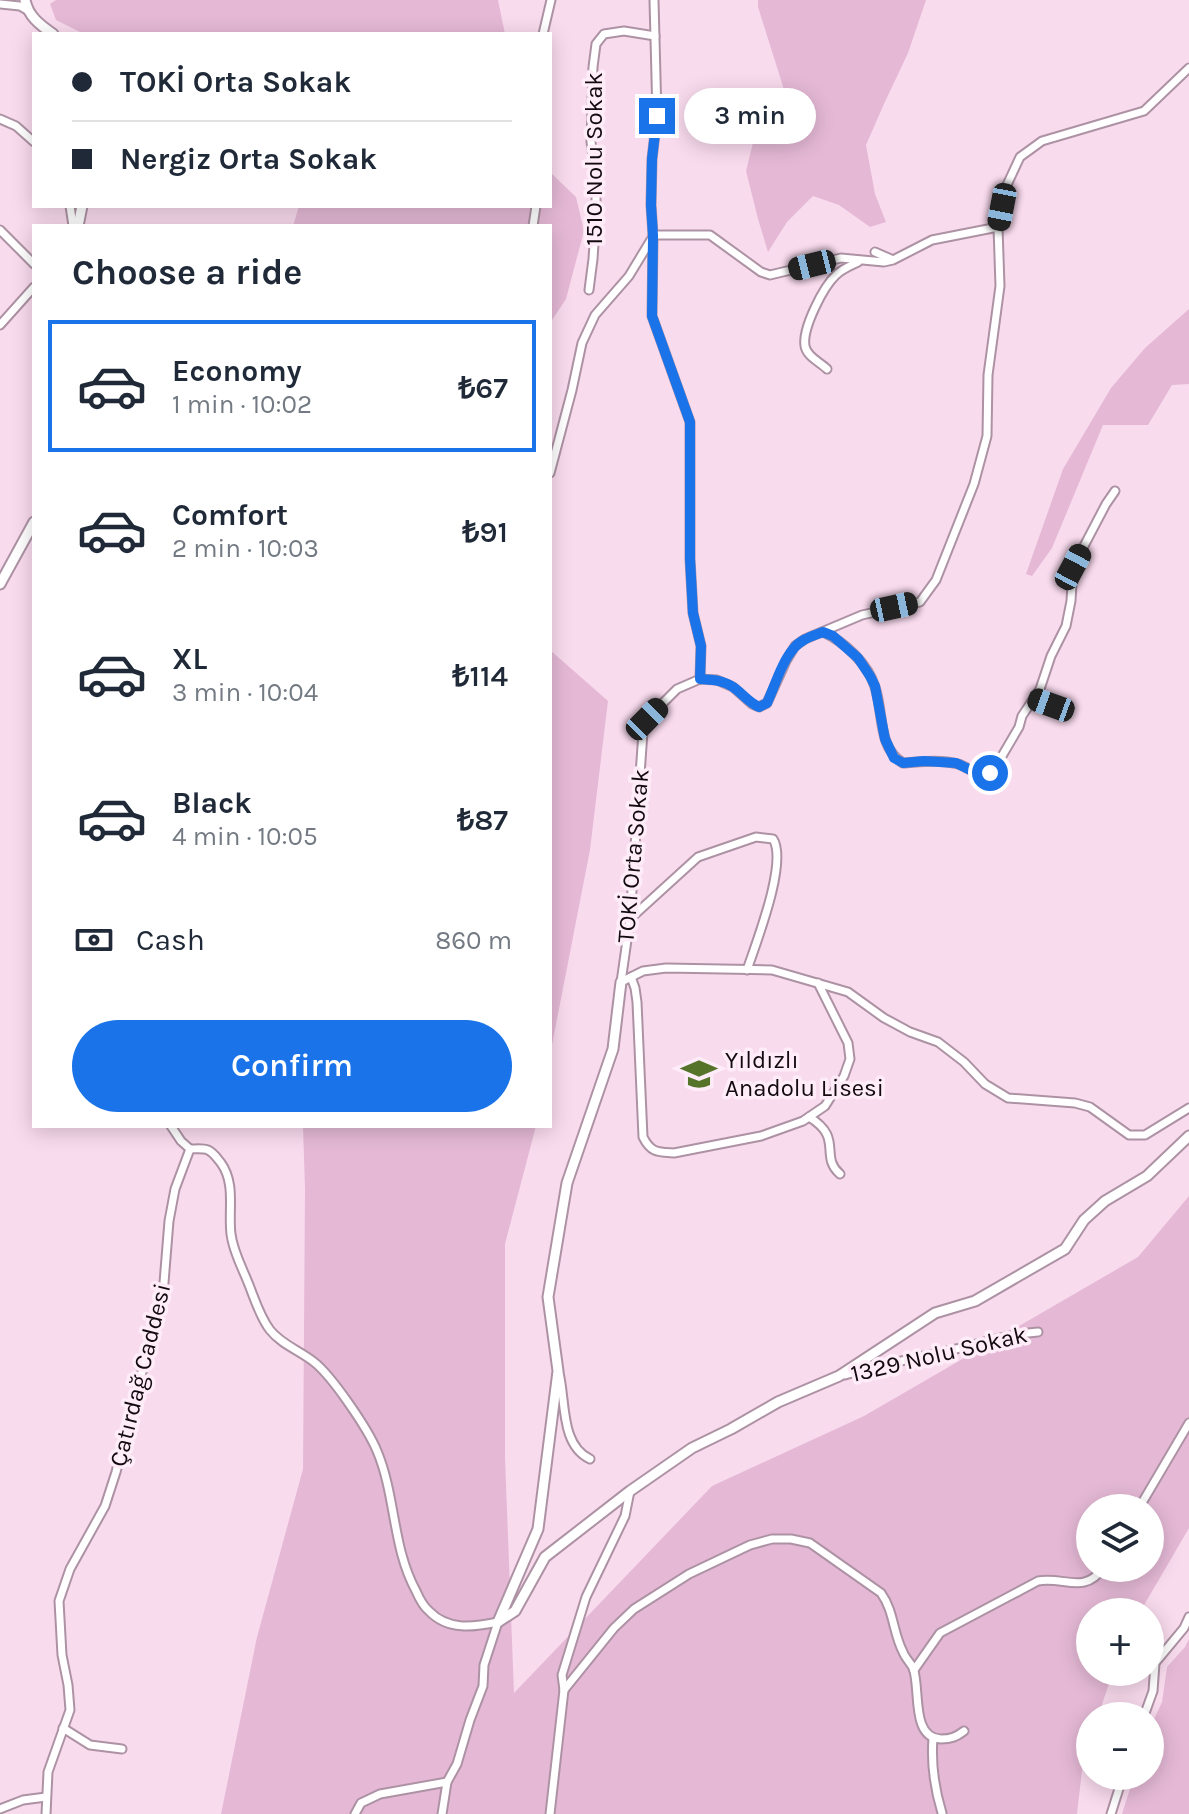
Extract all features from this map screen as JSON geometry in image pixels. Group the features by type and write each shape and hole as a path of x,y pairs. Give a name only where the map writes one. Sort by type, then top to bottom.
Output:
{"street":[{"path":"543,32 551,0"},
{"path":"654,0 657,116 652,159 652,316 690,422 690,559 693,613 701,646 700,679 717,680 733,687 759,707 767,703 795,646 862,615 920,602 936,580 974,484 987,436 988,375 1000,286 998,227 1006,187 1020,157 1042,141 1144,111 1189,68"},
{"path":"0,4 26,5 41,26 50,32"},
{"name":"1510 Nolu Sokak","path":"589,290 596,214 596,179 591,142 596,44 604,34 624,31 655,36"},
{"path":"0,119 16,126 32,140"},
{"path":"653,235 710,235 761,272 770,275 841,258 884,262 932,240 998,227"},
{"path":"0,230 32,262"},
{"path":"552,465 582,343 595,315 629,276 653,235"},
{"path":"875,252 893,260"},
{"path":"827,369 810,356 805,346 809,325 834,277 842,269 860,261"},
{"path":"0,324 32,289"},
{"path":"0,314 0,324"},
{"path":"823,632 842,644 865,667 875,686 888,749 894,758 903,763 956,763 983,776 990,773 1040,689 1051,656 1066,626 1073,567 1115,491"},
{"path":"0,584 32,526"},
{"name":"TOKİ Orta Sokak","path":"700,679 677,689 647,719 643,732 626,979 643,971 666,968 772,970 848,992 884,1018 938,1042 964,1062 985,1084 1008,1098 1090,1107 1129,1135 1145,1135 1189,1108"},
{"path":"1034,699 1051,705"},
{"path":"630,919 698,857 756,837 773,839 778,846 778,857 772,892 747,970"},
{"path":"626,979 635,988 637,1002 643,1137 648,1147 674,1153 735,1143 778,1131 825,1106 844,1076 850,1059 848,1043 818,983"},
{"path":"590,1459 580,1454 574,1445 564,1414 548,1297 567,1183 613,1049 626,979"},
{"path":"809,1117 827,1132 832,1168 840,1174"},
{"path":"172,1128 190,1149 206,1149 224,1168 231,1191 234,1247 269,1328 277,1338 322,1370 376,1448 385,1471 400,1556 420,1600 429,1612 446,1622 471,1628 498,1622 515,1611 545,1557 692,1448 778,1402 839,1376 935,1313 975,1301 1065,1249 1084,1220 1105,1201 1147,1176 1189,1136"},
{"name":"Çatırdağ Caddesi","path":"46,1814 48,1772 70,1710 62,1655 59,1601 70,1569 105,1506 116,1472 159,1318 173,1199 190,1149"},
{"name":"1329 Nolu Sokak","path":"839,1376 1038,1332"},
{"path":"442,1814 447,1782 457,1764 483,1686 484,1665 498,1622 538,1529 558,1371"},
{"path":"1147,1494 1189,1423"},
{"path":"550,1814 564,1690 562,1675 586,1597 625,1516 630,1491"},
{"path":"564,1690 614,1628 634,1609 689,1574 750,1545 772,1539 791,1539 810,1543 881,1593 888,1603 902,1652 914,1670 920,1722 933,1738 954,1738 964,1731"},
{"path":"914,1670 940,1633 1038,1581 1088,1582"},
{"path":"1149,1702 1155,1663 1184,1628 1189,1617"},
{"path":"63,1728 90,1745 122,1749"},
{"path":"933,1738 933,1760 942,1813"},
{"path":"355,1814 361,1803 380,1794 447,1782"},
{"path":"1111,1814 1119,1790"},
{"path":"0,1809 23,1800 46,1797"}],"shaded area":[{"path":"56,0 498,0 505,32 80,32 56,20 50,4"},
{"path":"758,0 926,0 908,53 866,145 875,194 886,222 870,227 839,205 813,196 787,222 768,252 746,171 754,139 786,96"},
{"path":"552,174 576,197 584,231 566,299 552,320 552,224 294,224 298,208 552,208"},
{"path":"1189,309 1189,384 1172,385 1148,425 1103,425 1052,548 1032,576 1026,574 1063,469 1111,388 1145,348"},
{"path":"552,652 608,701 590,850 552,1045"},
{"path":"303,1128 535,1128 505,1244 505,1457 514,1693 712,1486 864,1416 1138,1257 1189,1196 1189,1528 1164,1571 1164,1494 1076,1494 1076,1582 1158,1582 1148,1598 1076,1598 1076,1686 1108,1686 1103,1702 1076,1702 1076,1790 1080,1790 1077,1814 221,1814 257,1637 303,1469"},
{"path":"1189,1639 1189,1814 1122,1814 1130,1790 1164,1790 1162,1702 1167,1667"}],"place":[{"name":"Yıldızlı Anadolu Lisesi","path":"699,1074"}],"route":[{"path":"657,116 652,159 652,316 690,422 690,559 693,613 701,646 700,679 717,680 733,687 759,707 767,703 795,646 823,632 833,636 865,667 875,686 885,739 894,758 903,763 956,763 983,776 990,773"}]}
